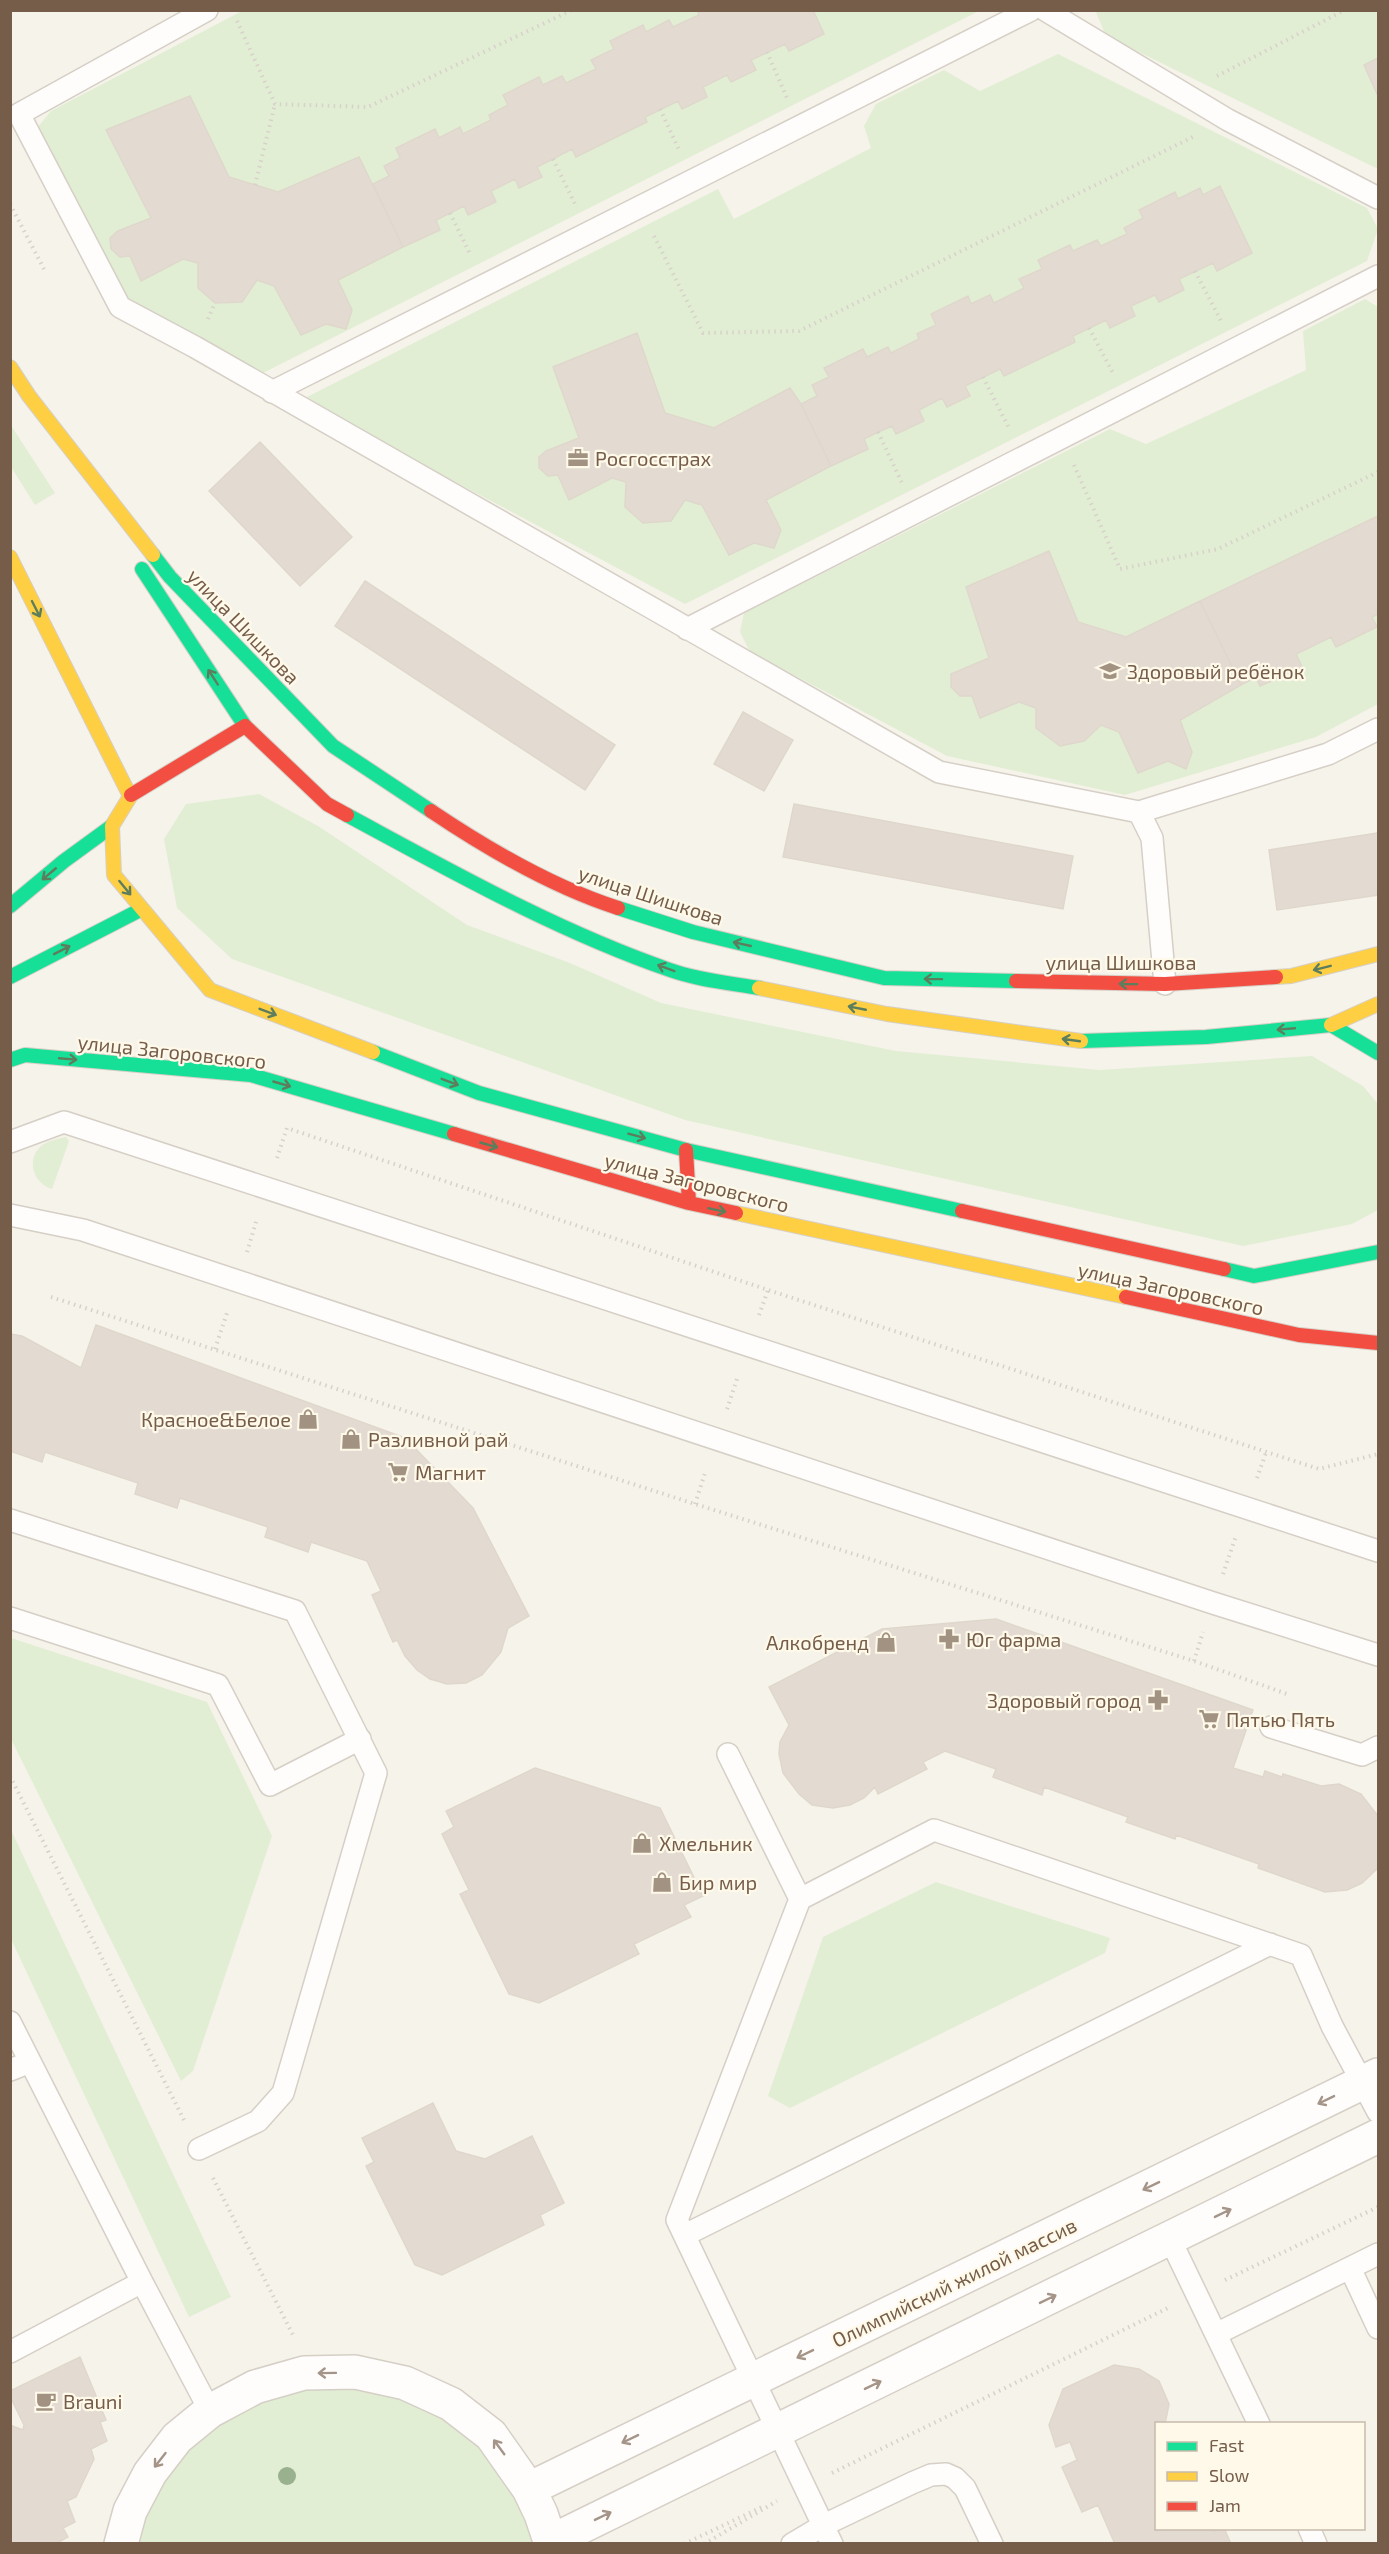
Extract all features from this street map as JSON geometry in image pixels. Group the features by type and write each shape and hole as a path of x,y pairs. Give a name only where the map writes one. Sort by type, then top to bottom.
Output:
{"main road":[{"name":"улица Шишкова","path":"10,368 29,396 170,576 333,746 473,839 584,897 693,932 884,978 1165,984 1291,976 1378,954"},
{"path":"29,396 120,536"},
{"path":"134,556 245,726 327,804 453,873 573,930 672,971 887,1014 1082,1041 1206,1037 1331,1025 1378,1004"},
{"path":"10,557 130,796"},
{"path":"10,906 64,861 112,826 130,796 245,726"},
{"path":"112,826 114,874 210,990 479,1093 686,1150 1254,1276 1378,1252"},
{"path":"10,977 142,909"},
{"path":"1331,1025 1378,1053"},
{"name":"улица Загоровского","path":"10,1060 25,1055 251,1075 689,1203 1299,1335 1378,1343"},
{"path":"686,1150 689,1203"}],"street":[{"name":"Олимпийский жилой массив","path":"529,2489 1371,2078"},
{"path":"122,2544 130,2511 150,2473 177,2438 210,2410 255,2386 304,2373 355,2372 405,2383 451,2404 490,2435 529,2489 542,2514 550,2543 1378,2136"}],"lane":[{"path":"207,10 19,114 120,307 195,347 939,772 1139,812 1328,754 1378,729"},
{"path":"272,392 1031,10"},
{"path":"1045,10 1228,120 1378,198"},
{"path":"687,629 1378,276"},
{"path":"1139,812 1152,838 1165,984"},
{"path":"10,1142 64,1122 1378,1551"},
{"path":"10,1215 83,1230 1213,1603 1378,1655"},
{"path":"10,1520 295,1611 376,1773 283,2093 258,2121 199,2149"},
{"path":"10,1618 218,1685 270,1785 360,1739"},
{"path":"1271,1727 1362,1755 1378,1747"},
{"path":"728,1754 800,1899"},
{"path":"828,2534 795,2491 779,2431 677,2220 800,1899 934,1830 1301,1955 1332,2026 1371,2078 1378,2112"},
{"path":"685,2235 1270,1944"},
{"path":"10,2022 20,2066 142,2282 210,2410"},
{"path":"1170,2239 1258,2422"},
{"path":"1216,2334 1378,2254"},
{"path":"1350,2268 1378,2328"},
{"path":"10,2352 142,2282"},
{"path":"792,2544 828,2534 931,2475 946,2474 955,2478 965,2488 992,2544"},
{"path":"1309,2530 1316,2544"}],"path":[{"path":"232,10 275,104 255,185"},
{"path":"275,104 368,107 572,10"},
{"path":"1183,93 1345,10"},
{"path":"767,52 800,126"},
{"path":"660,110 693,180"},
{"path":"639,207 704,333 799,330 1228,120"},
{"path":"553,159 589,231"},
{"path":"10,204 45,271"},
{"path":"450,213 485,283"},
{"path":"1196,271 1236,349"},
{"path":"1089,328 1128,404"},
{"path":"983,377 1023,457"},
{"path":"878,432 916,512"},
{"path":"1061,438 1120,569 1218,549 1378,472"},
{"path":"215,1349 287,1128 768,1290 1267,1450 1319,1469 1378,1454"},
{"path":"694,1504 768,1290"},
{"path":"51,1297 694,1504 1194,1660 1287,1694"},
{"path":"1194,1660 1267,1450"},
{"path":"10,1776 298,2346"},
{"path":"684,2544 1378,2207"},
{"path":"704,2544 795,2491"}],"green space":[{"path":"1095,10 1378,11 1378,169 1106,36"},
{"path":"242,11 979,11 261,374 128,300 39,149 38,127 51,111"},
{"path":"1058,54 1367,208 1378,229 1367,261 685,604 301,400 718,189 734,219 871,148 864,126 876,104 944,70 980,91"},
{"path":"1365,299 1378,307 1378,704 1316,737 1125,795 947,756 750,652 740,632 744,613 1110,429 1146,444 1306,370 1303,331"},
{"path":"10,424 55,493 35,505 11,467"},
{"path":"259,794 318,826 467,925 570,963 661,1003 896,1051 1100,1070 1312,1056 1363,1086 1378,1104 1378,1210 1352,1224 1243,1246 685,1120 232,959 177,908 164,839 186,804"},
{"path":"66,1137 69,1141 52,1189 37,1177 33,1159 42,1145"},
{"path":"11,1638 207,1702 272,1836 193,2071 181,2081 11,1739"},
{"path":"11,1830 231,2297 189,2317 11,1939"},
{"path":"936,1882 1110,1938 1105,1953 790,2108 768,2096 823,1937"},
{"path":"304,2373 451,2404 551,2544 121,2544 177,2438"}],"building":[{"path":"697,10 813,10 824,34 789,51 785,44 751,60 756,70 731,82 727,75 703,87 707,97 682,109 678,101 645,117 647,122 576,157 572,149 537,167 542,177 519,188 515,179 491,191 496,202 468,215 464,206 436,220 440,230 403,247 373,184 389,176 384,166 400,158 396,148 435,129 439,138 460,127 463,134 491,120 489,115 508,105 503,95 539,77 543,85 562,76 566,83 596,69 591,60 614,49 610,41 643,25 646,32 669,20 673,27 699,15"},
{"path":"1378,58 1378,96 1364,65"},
{"path":"190,96 229,177 278,192 359,157 403,247 338,280 352,310 346,329 326,324 301,335 274,286 257,280 242,302 215,303 198,288 198,263 183,259 141,281 130,256 120,257 111,249 110,238 118,231 151,218 106,130"},
{"path":"1220,186 1252,253 1217,271 1213,263 1179,279 1184,290 1159,302 1155,295 1131,306 1135,316 1110,328 1106,320 1073,336 1075,342 1004,376 1000,369 965,386 970,396 947,407 942,398 919,410 924,421 896,434 892,426 878,432 864,439 868,449 831,466 801,404 817,396 812,385 829,377 824,368 863,349 867,357 888,347 891,353 919,339 917,334 936,325 931,314 968,296 971,304 990,295 994,303 1024,288 1019,279 1042,269 1038,260 1070,245 1073,251 1097,240 1101,246 1127,234 1124,228 1143,218 1139,210 1175,192 1178,199 1200,188 1203,195"},
{"path":"637,333 665,413 714,428 790,388 801,404 831,466 766,500 781,530 774,548 754,543 729,555 702,505 685,500 671,521 643,523 625,507 626,482 612,478 569,500 558,475 548,476 539,468 539,457 546,451 579,438 553,367"},
{"path":"260,442 352,537 300,586 209,491"},
{"path":"1378,516 1378,614 1372,617 1377,627 1336,647 1331,637 1296,654 1302,667 1260,686 1256,677 1241,685 1200,601"},
{"path":"1049,551 1078,622 1126,637 1200,601 1241,685 1180,720 1192,752 1186,769 1168,761 1138,773 1119,732 1101,725 1084,741 1060,746 1036,728 1036,708 1019,702 980,718 972,696 960,696 951,687 951,674 989,658 966,587"},
{"path":"365,581 615,745 585,790 335,626"},
{"path":"743,712 793,740 764,791 714,764"},
{"path":"794,804 1073,856 1063,909 783,857"},
{"path":"1378,833 1378,895 1277,910 1269,850"},
{"path":"96,1325 405,1438 473,1508 529,1616 508,1628 501,1652 482,1675 466,1683 447,1684 430,1679 417,1670 405,1656 397,1640 393,1642 372,1595 381,1591 367,1561 311,1542 308,1552 265,1537 268,1527 180,1498 177,1508 135,1494 138,1483 45,1452 42,1462 10,1451 10,1334 22,1336 81,1368"},
{"path":"996,1619 1253,1710 1233,1768 1263,1777 1265,1771 1282,1777 1283,1774 1321,1786 1339,1784 1361,1794 1378,1816 1378,1868 1362,1883 1347,1890 1325,1892 1258,1868 1259,1864 1176,1835 1175,1839 1126,1822 1128,1817 1044,1787 1042,1795 993,1777 996,1769 945,1751 923,1762 927,1769 878,1794 875,1787 864,1798 850,1805 833,1808 812,1805 799,1794 783,1773 779,1754 780,1742 789,1725 769,1687 882,1629"},
{"path":"535,1768 660,1808 703,1896 684,1905 691,1917 634,1944 639,1954 539,2003 509,1994 460,1894 469,1890 442,1834 454,1827 446,1811"},
{"path":"433,2103 456,2151 485,2159 532,2136 564,2203 540,2215 544,2225 442,2275 415,2265 366,2166 374,2162 362,2138"},
{"path":"80,2357 106,2420 100,2422 107,2441 91,2449 94,2459 76,2497 67,2501 75,2522 63,2528 68,2537 55,2544 10,2544 10,2425 23,2430 24,2425 10,2396 10,2391"},
{"path":"1114,2365 1139,2369 1159,2381 1169,2404 1165,2422 1155,2422 1155,2530 1225,2530 1231,2544 1115,2544 1098,2505 1082,2512 1062,2467 1077,2460 1070,2442 1056,2447 1049,2425 1063,2389"}],"traffic: fast":[{"path":"153,555 170,577 333,746 431,811"},
{"path":"142,569 245,726"},
{"path":"347,815 505,899 586,937 681,973 759,988"},
{"path":"10,906 64,861 112,826"},
{"path":"618,908 693,932 884,978 1016,981"},
{"path":"10,977 142,909"},
{"path":"1081,1041 1206,1037 1331,1025 1378,1053"},
{"path":"373,1052 479,1093 686,1150 962,1211"},
{"path":"10,1060 25,1055 251,1075 454,1134"},
{"path":"1224,1269 1254,1276 1378,1252"}],"traffic: slow":[{"path":"10,367 29,396 153,555"},
{"path":"10,557 130,796"},
{"path":"131,795 112,826 114,875 210,990 373,1052"},
{"path":"1276,977 1291,976 1378,954"},
{"path":"759,988 887,1014 1081,1041"},
{"path":"1331,1025 1378,1004"},
{"path":"736,1213 1126,1297"}],"traffic: jam":[{"path":"131,795 245,726 327,804 347,815"},
{"path":"431,811 475,840 545,878 618,908"},
{"path":"1016,981 1165,984 1276,977"},
{"path":"454,1134 689,1203 736,1213"},
{"path":"686,1150 689,1203"},
{"path":"962,1211 1224,1269"},
{"path":"1126,1297 1299,1335 1378,1343"}],"place":[{"name":"Росгосстрах","path":"578,458"},
{"name":"Здоровый ребёнок","path":"1110,671"},
{"name":"Красное&Белое","path":"308,1419"},
{"name":"Разливной рай","path":"351,1439"},
{"name":"Магнит","path":"398,1472"},
{"name":"Юг фарма","path":"949,1639"},
{"name":"Алкобренд","path":"886,1642"},
{"name":"Здоровый город","path":"1158,1700"},
{"name":"Пятью Пять","path":"1209,1719"},
{"name":"Хмельник","path":"642,1843"},
{"name":"Бир мир","path":"662,1882"},
{"name":"Brauni","path":"46,2401"}]}
